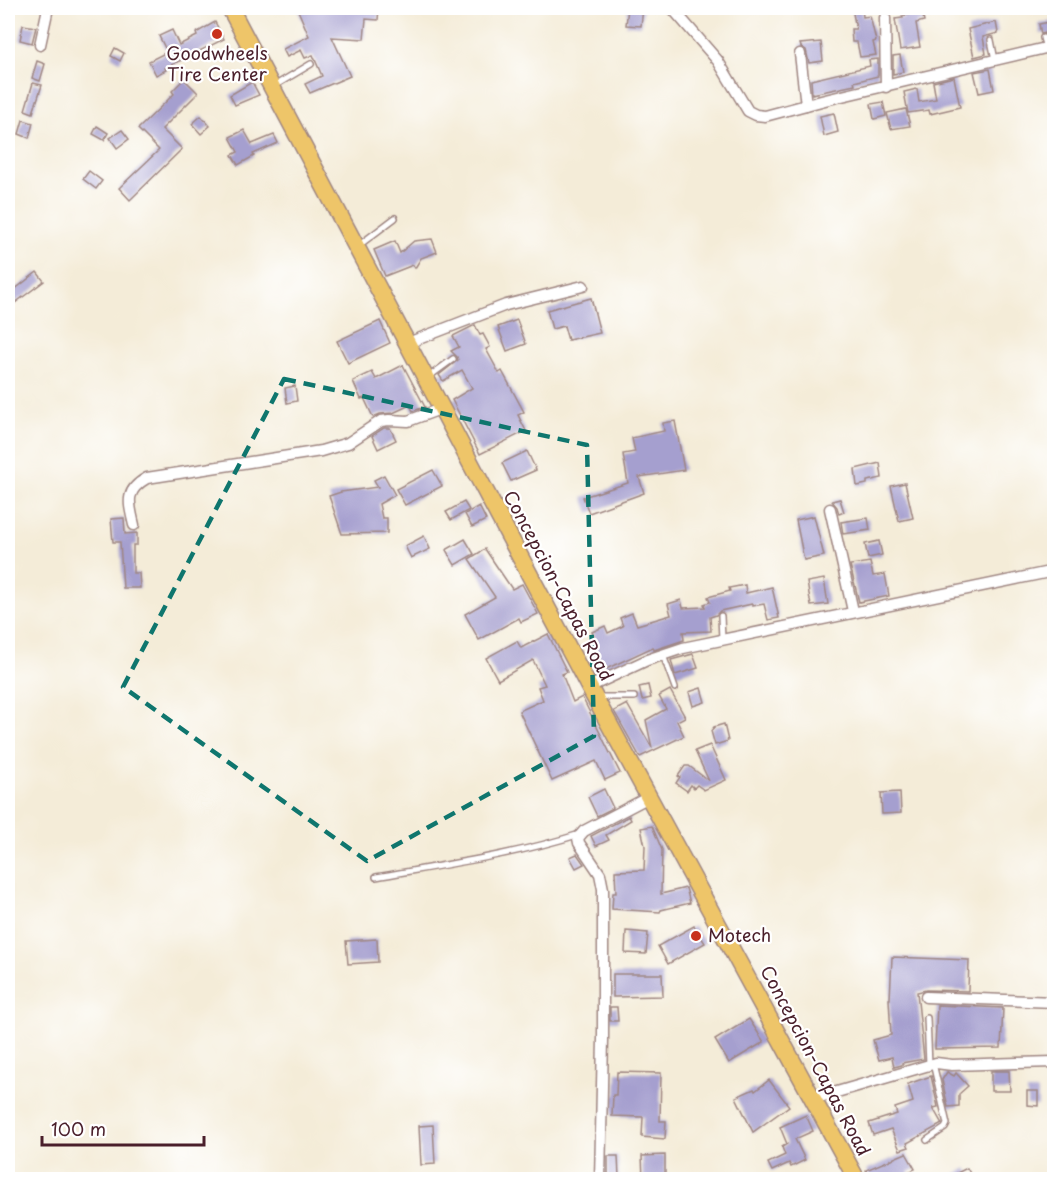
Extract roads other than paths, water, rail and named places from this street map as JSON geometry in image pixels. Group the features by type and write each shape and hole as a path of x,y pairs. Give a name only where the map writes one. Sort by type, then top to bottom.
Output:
{"main road":[{"name":"Concepcion-Capas Road","path":"230,8 592,692 857,1179"}],"street":[{"path":"40,45 48,8"},
{"path":"672,8 718,62 748,111 765,116 995,60 1048,44"},
{"path":"885,18 886,87"},
{"path":"800,54 806,105"},
{"path":"408,343 506,305 584,286"},
{"path":"134,525 129,500 135,486 147,478 321,451 348,443 381,421 408,421 443,408"},
{"path":"830,509 853,612"},
{"path":"592,692 662,654 722,639 1054,571"},
{"path":"600,1179 603,888 600,874 579,843 580,834 649,797"},
{"path":"926,997 1054,1002"},
{"path":"813,1099 931,1064 1054,1062"}],"lane":[{"path":"991,40 995,60"},
{"path":"272,87 311,64"},
{"path":"357,247 395,218"},
{"path":"427,378 453,359"},
{"path":"721,616 722,639"},
{"path":"662,654 675,688"},
{"path":"592,692 634,697"},
{"path":"376,877 458,863 555,842 580,834"},
{"path":"927,1018 931,1064 947,1124 945,1128 927,1140"}],"place":[{"name":"Goodwheels Tire Center","path":"217,34"},
{"name":"Motech","path":"696,936"}]}
